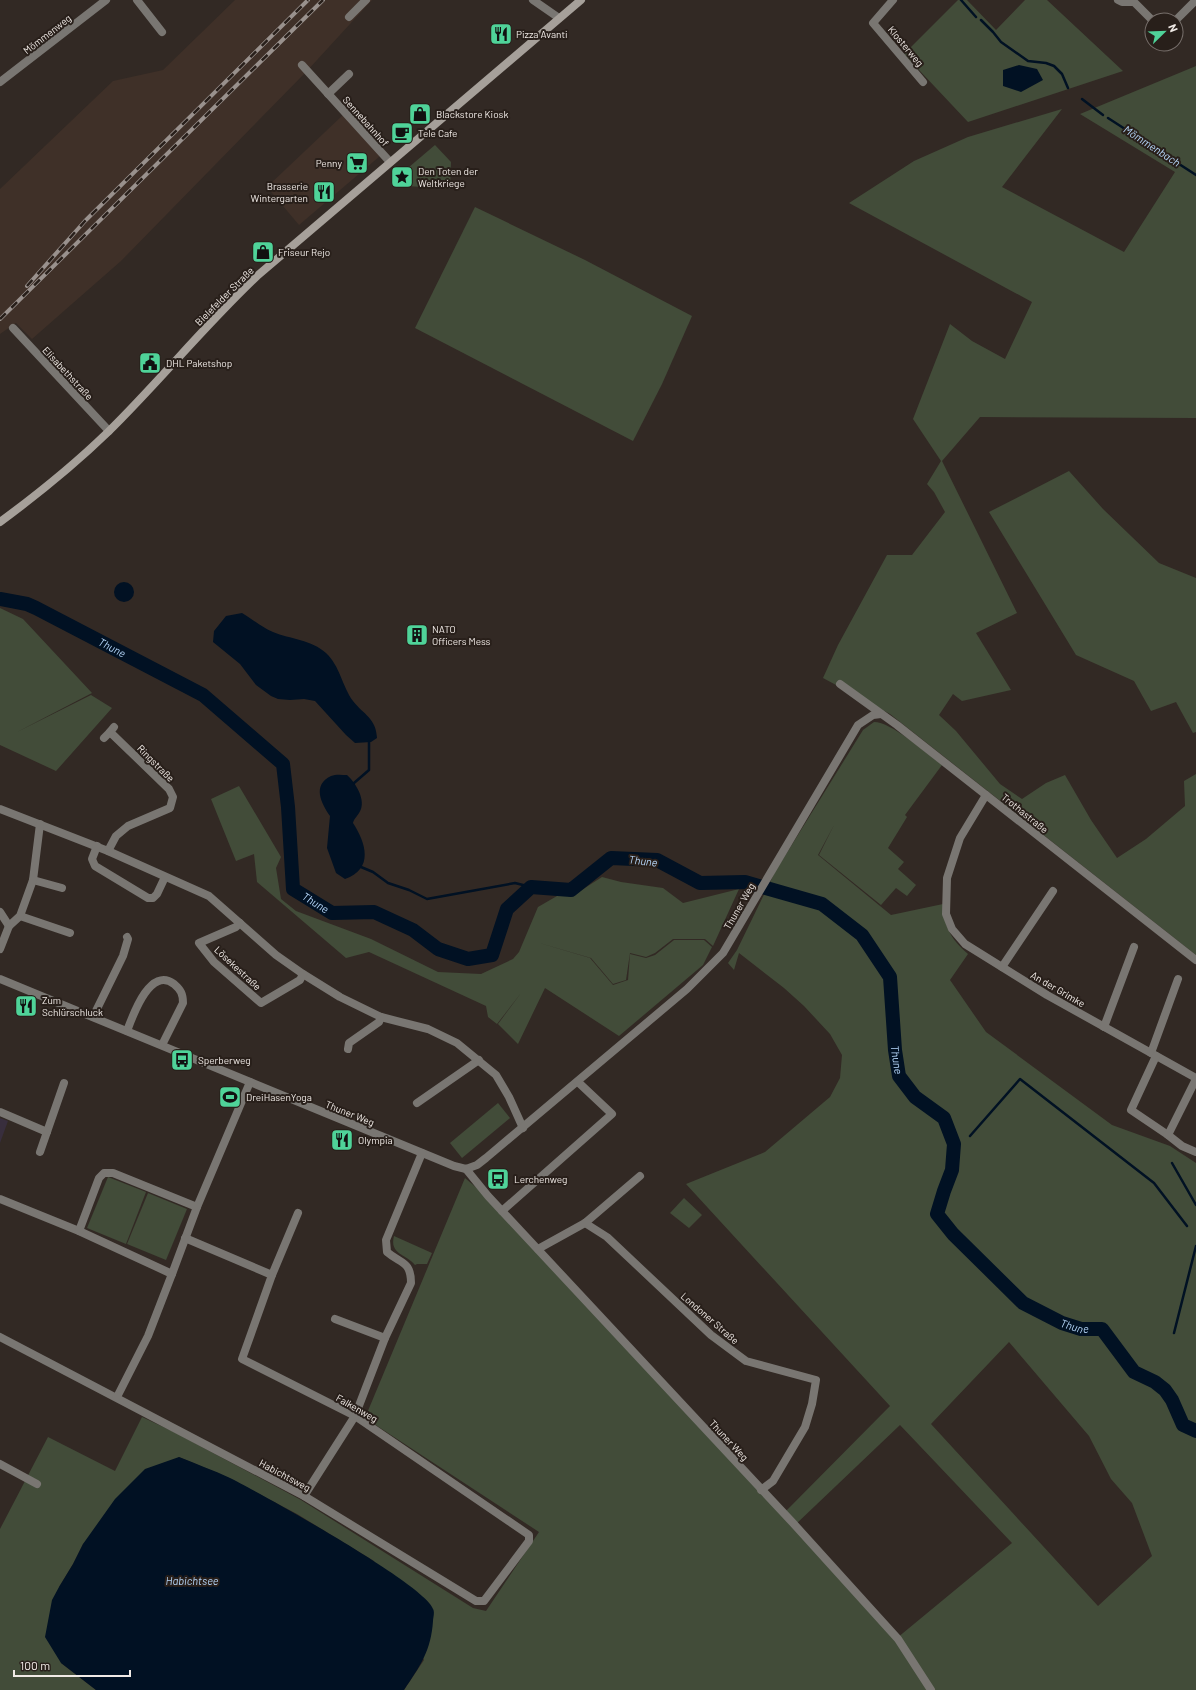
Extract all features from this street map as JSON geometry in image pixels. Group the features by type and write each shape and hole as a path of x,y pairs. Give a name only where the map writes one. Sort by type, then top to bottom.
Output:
{"main road":[{"name":"Bielefelder Straße","path":"0,522 50,484 109,432 242,290 581,0"}],"street":[{"name":"Mömmenweg","path":"0,82 106,0"},
{"path":"137,0 162,32"},
{"path":"349,17 366,0"},
{"path":"533,0 559,18"},
{"name":"Klosterweg","path":"893,0 873,23 923,82"},
{"path":"1118,0 1122,2 1134,2 1144,12"},
{"path":"1184,12 1196,0"},
{"name":"Sennebahnhof","path":"302,65 390,162"},
{"name":"Sennebahnhof","path":"328,94 350,74"},
{"name":"Elisabethstraße","path":"13,328 109,432"},
{"name":"Trothastraße","path":"840,684 986,795 1196,960"},
{"name":"Thuner Weg","path":"0,979 422,1153 454,1166 466,1169 477,1165 524,1128 687,989 721,956 858,725 873,715 881,714"},
{"name":"Ringstraße","path":"104,738 112,729 169,789 173,798 170,808 128,826 116,836 108,851"},
{"name":"An der Grimke","path":"986,795 960,838 948,878 946,914 952,929 965,944 1002,967 1104,1027 1196,1078 1168,1134"},
{"path":"0,809 97,846 165,878 209,896 276,955 303,974 352,1004 381,1017 428,1029 458,1043 496,1074 524,1128"},
{"path":"0,950 9,926 20,916 33,880 40,824"},
{"path":"97,846 92,859 95,866 148,898 152,898 157,894 165,878"},
{"path":"33,880 62,888"},
{"path":"1002,967 1053,892"},
{"path":"0,912 9,926"},
{"path":"20,916 70,933"},
{"name":"Lösekestraße","path":"240,923 236,927 199,943 214,962 261,1003 296,983 300,980 303,974"},
{"path":"93,1017 123,956 128,939 127,937"},
{"path":"1104,1027 1134,947"},
{"path":"1178,978 1154,1055 1131,1110 1168,1134 1182,1146 1196,1152"},
{"path":"127,1031 145,992 158,982 164,980 171,982 180,989 183,996 183,1003 162,1045"},
{"path":"348,1049 349,1043 379,1022 381,1017"},
{"path":"417,1104 479,1060"},
{"path":"117,1398 148,1336 185,1238 250,1082"},
{"path":"502,1211 612,1114 578,1082"},
{"path":"40,1152 64,1083"},
{"path":"0,1112 47,1132"},
{"path":"304,1496 355,1416 385,1338 411,1283 411,1274 408,1267 387,1252 386,1240 422,1153"},
{"name":"Thuner Weg","path":"466,1169 490,1198 793,1523 898,1639 930,1690"},
{"path":"78,1231 99,1178 104,1173 113,1172 198,1207"},
{"path":"538,1249 586,1222 640,1176"},
{"path":"0,1199 78,1231 172,1274"},
{"name":"Falkenweg","path":"298,1214 272,1275 242,1359 355,1416 529,1535"},
{"name":"Londoner Straße","path":"586,1222 607,1238 711,1335 746,1361 816,1380 812,1404 805,1428 773,1481 761,1490"},
{"path":"185,1238 272,1275"},
{"path":"335,1319 385,1338"},
{"name":"Habichtsweg","path":"0,1337 304,1496 476,1601 484,1601 529,1541 529,1535"},
{"path":"0,1464 37,1484"}],"shaded area":[{"path":"235,0 372,0 306,72 121,261 32,339 16,323 0,334 0,189 113,81 163,70"},
{"path":"343,115 380,156 299,225 267,187"},
{"path":"0,1118 8,1121 0,1143"}],"green space":[{"path":"958,0 967,0 996,30 1025,0 1047,0 1123,71 968,122 904,54"},
{"path":"1196,66 1196,418 980,417 942,461 1017,613 976,633 1011,690 962,701 953,694 939,715 956,731 1000,784 1022,799 1046,783 1065,775 1091,820 1117,858 1146,839 1185,806 1184,781 1196,774 1196,955 890,714 823,678 838,645 887,555 912,555 945,512 934,492 927,484 941,461 913,419 950,324 972,341 1005,359 1032,302 849,203 914,161 968,137 1062,109 1002,187 1124,252 1175,172 1080,114"},
{"path":"435,145 451,162 450,189 407,186 402,173"},
{"path":"475,207 585,260 692,316 662,384 633,441 415,328"},
{"path":"1069,471 1103,509 1159,563 1196,578 1196,732 1193,733 1176,702 1151,711 1134,681 1076,655 989,512"},
{"path":"0,608 23,619 92,693 17,732 91,695 112,708 56,771 0,745"},
{"path":"874,722 881,723 909,739 942,765 905,815 907,817 888,848 904,862 898,869 916,885 907,896 896,888 881,905 819,855 834,825 818,855 891,915 943,904 945,920 950,932 957,943 968,954 950,980 986,1032 1112,1125 1170,1146 1196,1163 1196,1690 404,1690 424,1660 374,1561 297,1514 229,1478 179,1457 83,1544 59,1587 61,1663 96,1690 0,1690 0,1529 48,1437 115,1471 142,1417 172,1431 301,1500 473,1608 486,1611 539,1532 365,1418 465,1178 492,1201 784,1513 890,1406 686,1184 765,1152 830,1097 840,1078 842,1055 830,1034 804,1006 784,988 739,953 734,970 728,963 737,950 775,872 863,730","holes":["1009,1342 1089,1436 1111,1479 1132,1503 1152,1556 1098,1606 931,1424","900,1425 1012,1543 897,1638 795,1525"]},
{"path":"239,786 281,857 276,868 281,899 296,911 371,939 438,972 481,974 513,959 519,952 538,907 557,896 577,893 602,877 621,882 663,888 683,903 739,889 713,946 705,939 673,939 655,953 646,957 630,953 626,980 613,984 591,958 536,942 590,958 613,985 628,980 630,954 646,958 655,955 674,940 704,940 712,947 703,965 619,1036 545,988 518,1044 498,1024 521,993 497,1024 488,1017 486,1006 369,952 346,958 257,882 254,854 236,861 211,799"},
{"path":"498,1103 510,1118 462,1158 450,1143"},
{"path":"108,1177 146,1192 126,1244 87,1228"},
{"path":"148,1193 187,1209 166,1260 127,1244"},
{"path":"684,1198 702,1215 689,1228 670,1213"},
{"path":"394,1236 432,1253 427,1264 415,1265 399,1253 394,1247"}],"water":[{"path":"1019,65 1037,69 1043,80 1021,92 1003,86 1003,70"},
{"path":"124,582 131,585 134,592 131,599 124,602 117,599 114,592 117,585"},
{"path":"242,613 269,631 308,642 326,653 335,664 353,701 372,721 377,738 371,742 355,743 315,701 304,699 278,699 271,696 256,685 240,664 213,642 214,631 226,616"},
{"path":"347,775 356,786 362,800 361,809 353,823 358,831 364,847 365,855 364,862 360,869 354,875 345,879 336,873 327,848 330,816 321,800 320,789 325,780 331,776"},
{"name":"Habichtsee","path":"179,1457 230,1478 273,1501 374,1561 423,1597 434,1612 432,1632 424,1658 404,1690 96,1690 61,1663 45,1637 52,1600 83,1544 115,1499 145,1469"}],"waterway":[{"name":"Mömmenbach","path":"961,0 976,17"},
{"name":"Mömmenbach","path":"981,20 1001,42 1028,61 1046,63 1054,66 1062,74 1068,88"},
{"name":"Mömmenbach","path":"1082,99 1103,115"},
{"name":"Mömmenbach","path":"1108,118 1196,175"},
{"name":"Thune","path":"0,599 27,604 36,608 203,695 283,764 288,807 293,889 332,913 374,912 413,930 438,949 468,959 492,955 507,909 531,887 571,890 611,858 657,860 700,883 745,882 822,904 862,935 890,977 895,1050 899,1076 915,1097 944,1118 954,1144 952,1170 937,1214 953,1234 1023,1303 1062,1323 1081,1329 1102,1329 1134,1372 1155,1382 1165,1390 1172,1400 1183,1425 1196,1431"},
{"path":"354,783 369,770 369,742"},
{"path":"361,867 373,872 388,883 409,890 427,899 515,883 531,887"},
{"path":"970,1136 1020,1079 1154,1183 1187,1226"},
{"path":"1172,1163 1196,1205"},
{"path":"1174,1333 1196,1246"}],"railway":[{"path":"27,286 85,221 308,0"},
{"path":"0,319 323,0"}],"place":[{"name":"Pizza Avanti","path":"501,34"},
{"name":"Blackstore Kiosk","path":"420,114"},
{"name":"Tele Cafe","path":"402,133"},
{"name":"Penny","path":"357,163"},
{"name":"Den Toten der Weltkriege","path":"402,177"},
{"name":"Brasserie Wintergarten","path":"324,192"},
{"name":"Friseur Rejo","path":"263,252"},
{"name":"DHL Paketshop","path":"150,363"},
{"name":"NATO Officers Mess","path":"417,635"},
{"name":"Zum Schlürschluck","path":"26,1006"},
{"name":"Sperberweg","path":"182,1060"},
{"name":"DreiHasenYoga","path":"230,1097"},
{"name":"Olympia","path":"342,1140"},
{"name":"Lerchenweg","path":"498,1179"}]}
